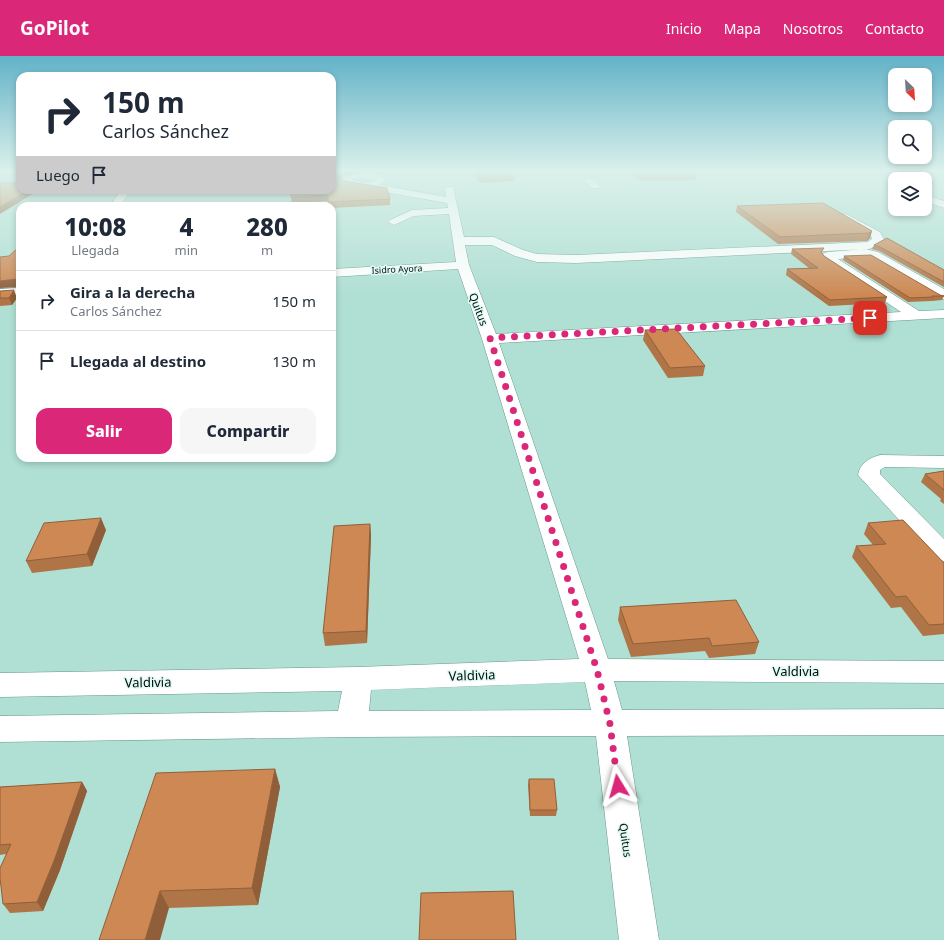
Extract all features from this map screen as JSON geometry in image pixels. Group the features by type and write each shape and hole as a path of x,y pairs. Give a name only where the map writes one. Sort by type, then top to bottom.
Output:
{"street":[{"path":"394,222 411,213"},
{"name":"Quitus","path":"454,213 463,265 490,338 597,670 610,724 639,940"},
{"path":"459,241 494,241 519,253 537,258 576,259 870,245 879,241 876,234 843,216"},
{"path":"917,316 828,256 865,253 874,255 944,295"},
{"name":"Isidro Ayora","path":"336,273 463,265"},
{"path":"0,293 16,292"},
{"path":"900,304 944,302"},
{"path":"490,338 944,314"},
{"path":"944,462 880,461 870,468 869,475 944,553"},
{"name":"Valdivia","path":"0,685 358,679 597,670 944,672"},
{"path":"352,724 358,679"},
{"path":"0,729 352,724 944,722"}],"building":[{"path":"747,213 841,213 872,231 869,233 780,237"},
{"path":"887,238 944,270 944,282 874,245"},
{"path":"824,248 821,252 824,256 887,297 830,300 787,269 818,268 792,249"},
{"path":"16,250 16,279 0,281 0,257 9,256"},
{"path":"871,255 944,296 910,298 844,256"},
{"path":"14,290 9,298 0,298 0,291"},
{"path":"676,329 705,366 670,368 645,330"},
{"path":"944,471 944,490 925,474"},
{"path":"101,518 87,554 26,561 44,523"},
{"path":"903,520 944,563 944,624 929,625 906,596 896,597 856,546 886,544 868,523"},
{"path":"370,524 366,631 323,633 334,526"},
{"path":"736,600 759,642 712,646 709,638 633,644 620,607"},
{"path":"275,769 252,888 160,891 145,940 99,940 156,773"},
{"path":"529,779 554,779 557,810 530,810"},
{"path":"82,782 54,861 37,902 3,904 0,868 11,844 0,845 0,787"},
{"path":"513,891 516,940 419,940 421,893"}],"route":[{"path":"618,786 610,724 597,670 490,338 870,318"}]}
